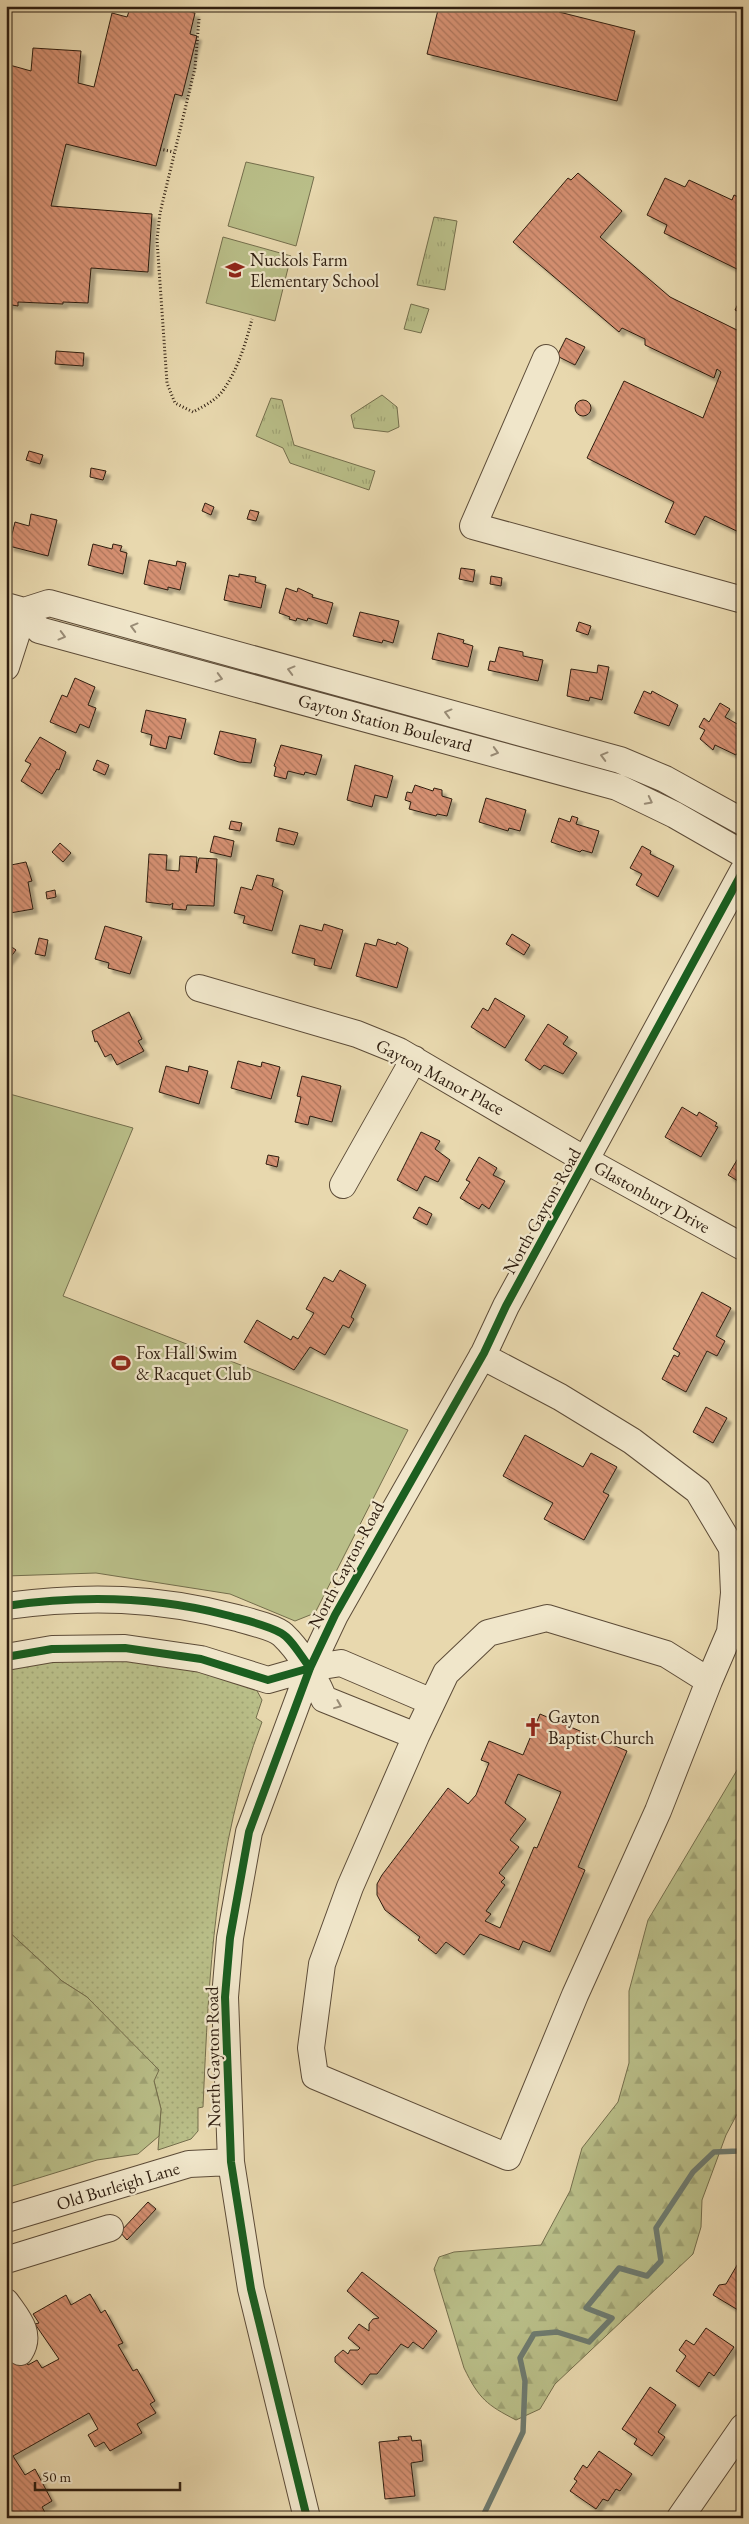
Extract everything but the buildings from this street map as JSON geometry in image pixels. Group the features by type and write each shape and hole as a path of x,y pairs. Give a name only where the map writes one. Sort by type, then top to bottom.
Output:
{"street":[{"path":"546,358 473,526 743,600"},
{"name":"Gayton Station Boulevard","path":"15,609 49,603 620,760 665,779 743,822"},
{"path":"6,667 15,609"},
{"name":"Gayton Station Boulevard","path":"15,609 39,630 617,787 675,814 743,854"},
{"name":"North Gayton Road","path":"307,2518 251,2289 231,2162 225,1997 230,1938 249,1832 310,1668 339,1606 482,1356 506,1306 587,1161 743,871"},
{"name":"Gayton Manor Place","path":"199,988 356,1034 414,1059 587,1161"},
{"path":"343,1185 414,1059"},
{"name":"Glastonbury Drive","path":"587,1161 743,1247"},
{"path":"482,1356 560,1397 632,1441 698,1491 732,1548 734,1593 730,1632 658,1812 575,1995 508,2157 315,2076 311,2048 322,1964 350,1887 416,1736 446,1673 488,1633 547,1618 666,1654 709,1681"},
{"path":"6,1606 54,1599 114,1598 159,1601 202,1608 246,1620 282,1634 310,1668 324,1699 416,1736"},
{"path":"6,1657 52,1649 125,1648 201,1659 268,1680 310,1668 341,1663 432,1702"},
{"name":"Old Burleigh Lane","path":"6,2219 189,2164 231,2162"},
{"path":"6,2260 110,2228"},
{"path":"6,2302 25,2334 26,2343 20,2352"},
{"path":"680,2518 734,2459 743,2427"}],"path":[{"path":"199,19 195,68 160,213 157,240 167,383 176,403 193,412 210,403 224,390 238,361 252,319"},
{"path":"160,149 174,152"}],"green space":[{"path":"246,162 314,177 296,246 228,226"},
{"path":"434,217 457,221 445,290 417,285"},
{"path":"223,237 291,256 275,321 206,303"},
{"path":"411,304 429,309 421,333 404,329"},
{"path":"382,395 397,407 399,427 388,432 354,428 351,415"},
{"path":"271,398 282,400 294,445 375,471 369,490 290,463 283,448 256,436"},
{"name":"Fox Hall Swim & Racquet Club","path":"6,1093 133,1128 63,1296 408,1430 315,1613 295,1621 230,1594 96,1573 6,1576"},
{"path":"138,1655 198,1667 256,1689 262,1700 256,1718 262,1722 233,1816 224,1864 212,1960 203,2107 198,2108 198,2131 191,2139 158,2150 161,2109 154,2081 87,1997 62,1981 6,1929 6,1665"},
{"path":"743,1760 743,2103 726,2135 702,2200 701,2227 693,2254 555,2384 540,2409 516,2420 485,2400 469,2379 434,2269 439,2257 454,2252 541,2245 570,2191 582,2148 618,2102 629,2063 629,1991 648,1920"},
{"path":"6,1929 62,1981 87,1997 159,2070 154,2081 161,2109 159,2136 138,2154 97,2160 6,2188"}],"waterway":[{"path":"482,2518 523,2432 525,2381 520,2358 534,2334 557,2332 589,2342 612,2318 586,2308 619,2268 647,2276 661,2261 656,2228 693,2172 714,2152 739,2151 743,2136"}],"cycle path":[{"path":"307,2518 251,2289 231,2162 225,1997 230,1938 249,1832 310,1668 335,1615 484,1353 506,1306 743,871"},
{"path":"6,1606 62,1600 117,1599 171,1604 199,1609 254,1622 281,1633 293,1644 310,1668 268,1680 201,1659 125,1648 52,1649 6,1657"}],"place":[{"name":"Nuckols Farm Elementary School","path":"235,270"},
{"name":"Fox Hall Swim & Racquet Club","path":"121,1363"},
{"name":"Gayton Baptist Church","path":"533,1727"}]}
